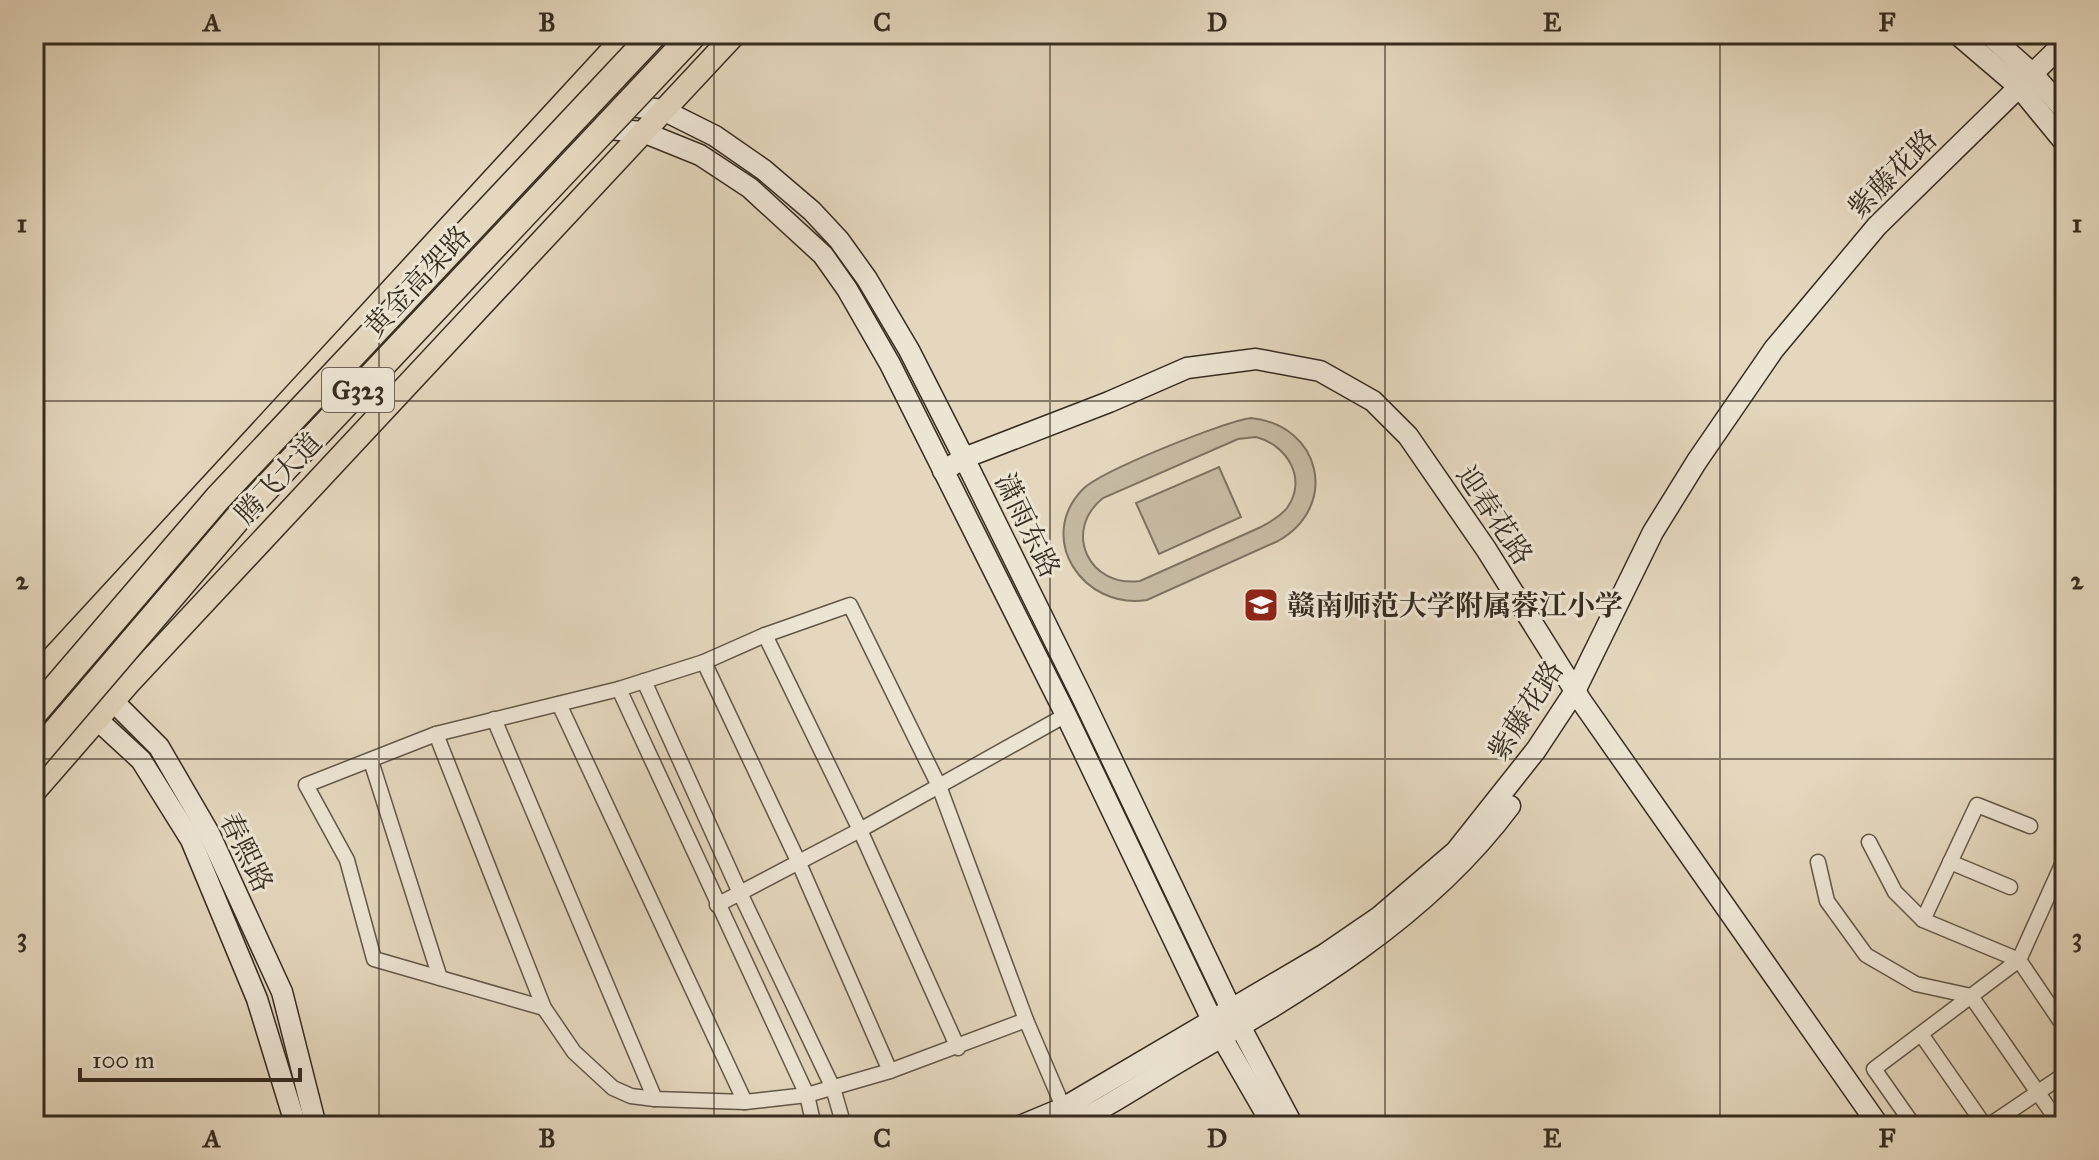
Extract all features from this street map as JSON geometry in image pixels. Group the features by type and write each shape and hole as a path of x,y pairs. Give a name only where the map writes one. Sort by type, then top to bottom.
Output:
{"highway":[{"name":"黄金高架路","path":"34,713 218,498 654,34"},
{"name":"黄金高架路","path":"34,757 238,518 694,34"}],"main road":[{"name":"腾飞大道","path":"34,678 627,34"},
{"name":"腾飞大道","path":"34,792 112,702 735,34"}],"street":[{"path":"1957,34 2065,111"},
{"path":"1988,34 2030,85 2065,143"},
{"path":"2030,85 2065,42"},
{"path":"2030,85 2065,60"},
{"name":"紫藤花路","path":"1020,1126 1068,1121 1236,1018 1334,968 1388,929 1466,860 1494,828 1546,757 1578,697 1653,532 1766,359 1877,226 2030,85"},
{"name":"潇雨东路","path":"568,98 663,110 715,136 764,170 812,211 839,240 867,279 909,350 964,458 1236,1018 1293,1126"},
{"name":"潇雨东路","path":"544,124 643,132 700,155 750,188 823,255 847,289 890,364 1066,715 1217,1029 1273,1126"},
{"name":"迎春花路","path":"943,471 964,458 1187,368 1256,359 1320,371 1373,401 1408,436 1486,549 1578,697 1879,1126"},
{"path":"544,1008 374,959 347,860 306,785 436,734 619,689 704,662 765,635 850,605 939,786 1026,1020 1068,1121"},
{"path":"765,635 860,830 958,1048"},
{"path":"704,662 798,861 890,1071"},
{"name":"春熙路","path":"34,678 112,702 159,747 209,833 282,992 316,1126"},
{"path":"644,681 833,1088 844,1126"},
{"path":"619,689 807,1095 814,1126"},
{"name":"春熙路","path":"34,703 103,725 141,760 191,840 257,999 296,1126"},
{"path":"559,704 745,1102"},
{"path":"717,905 860,830 1066,715"},
{"path":"494,719 655,1099"},
{"path":"436,734 544,1008 574,1052 613,1088 631,1096 655,1099 745,1102 807,1095 958,1048 1026,1020"},
{"path":"371,761 440,978"},
{"path":"1923,920 1977,805 2030,826"},
{"path":"1869,842 1895,892 1923,920 2019,960 2065,1028"},
{"path":"1914,1126 1874,1069 2019,960 2065,858"},
{"path":"1818,862 1827,901 1866,955 1916,984 1971,996 2061,1126"},
{"path":"1950,862 2010,887"},
{"path":"2052,886 2065,896"},
{"path":"1921,1034 1986,1126 2065,1074"}],"shaded area":[{"path":"1251,418 1275,424 1293,435 1307,451 1314,469 1315,489 1310,508 1298,526 1278,541 1147,600 1124,600 1103,594 1086,582 1073,567 1065,548 1064,528 1069,508 1083,489 1137,459","holes":["1256,437 1267,441 1285,455 1295,475 1293,497 1278,517 1140,581 1122,581 1107,576 1095,567 1083,541 1084,526 1091,511 1103,498 1238,439"]},
{"path":"1219,467 1241,517 1159,554 1136,503"}],"place":[{"name":"赣南师范大学附属蓉江小学","path":"1261,605"}]}
